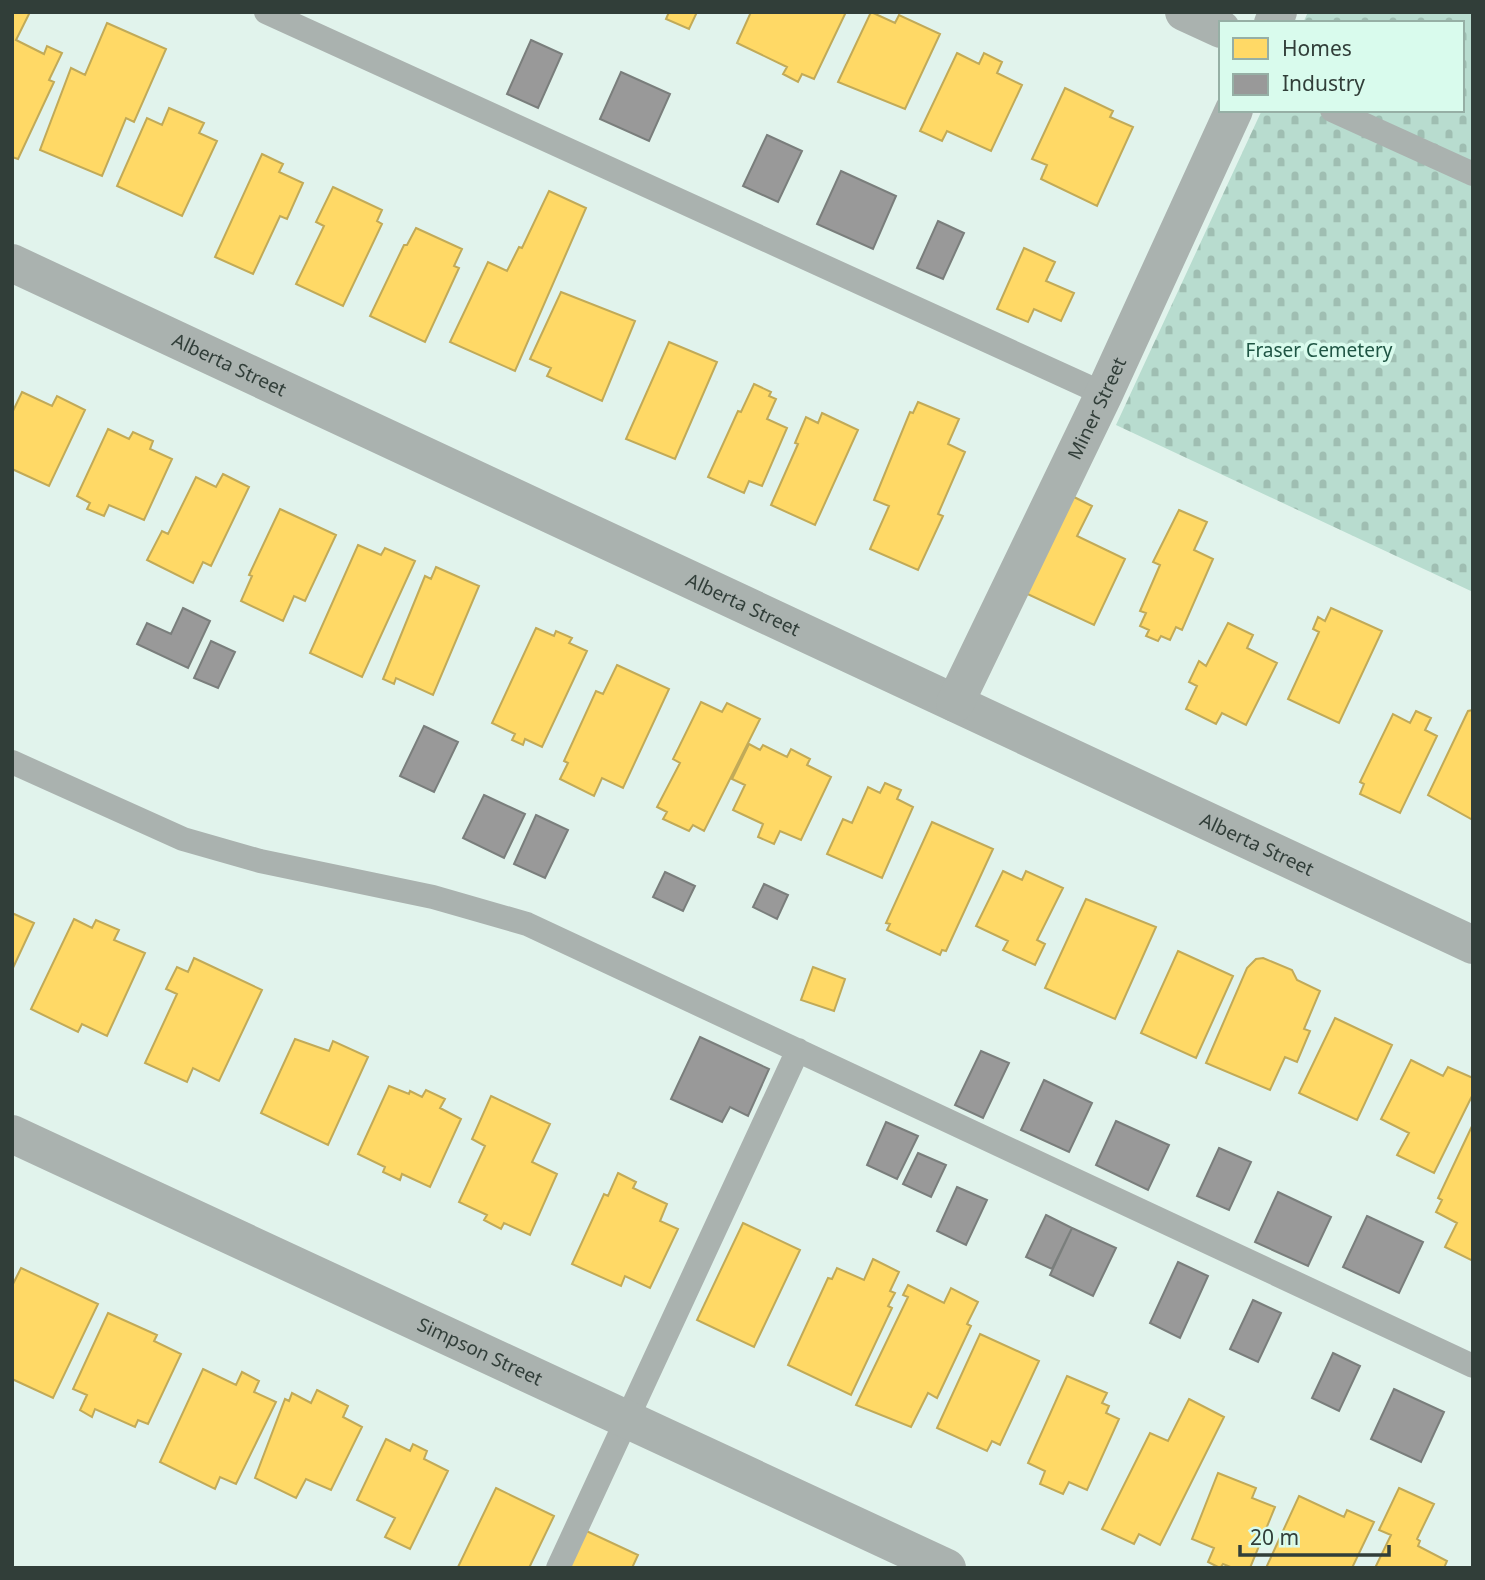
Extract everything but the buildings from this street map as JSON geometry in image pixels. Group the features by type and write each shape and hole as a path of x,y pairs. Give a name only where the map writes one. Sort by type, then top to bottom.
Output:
{"street":[{"path":"1184,12 1219,28"},
{"name":"Miner Street","path":"955,703 1104,394 1233,112"},
{"name":"Alberta Street","path":"12,263 1473,945"},
{"name":"Simpson Street","path":"12,1134 947,1568"}],"lane":[{"path":"267,12 1104,394"},
{"path":"1336,112 1473,174"},
{"path":"12,762 183,839 260,861 433,897 527,924 1473,1366"},
{"path":"558,1568 798,1050"}],"green space":[{"name":"Fraser Cemetery","path":"1308,12 1473,12 1473,592 1116,425 1261,112 1464,112 1464,21 1304,21"}]}
